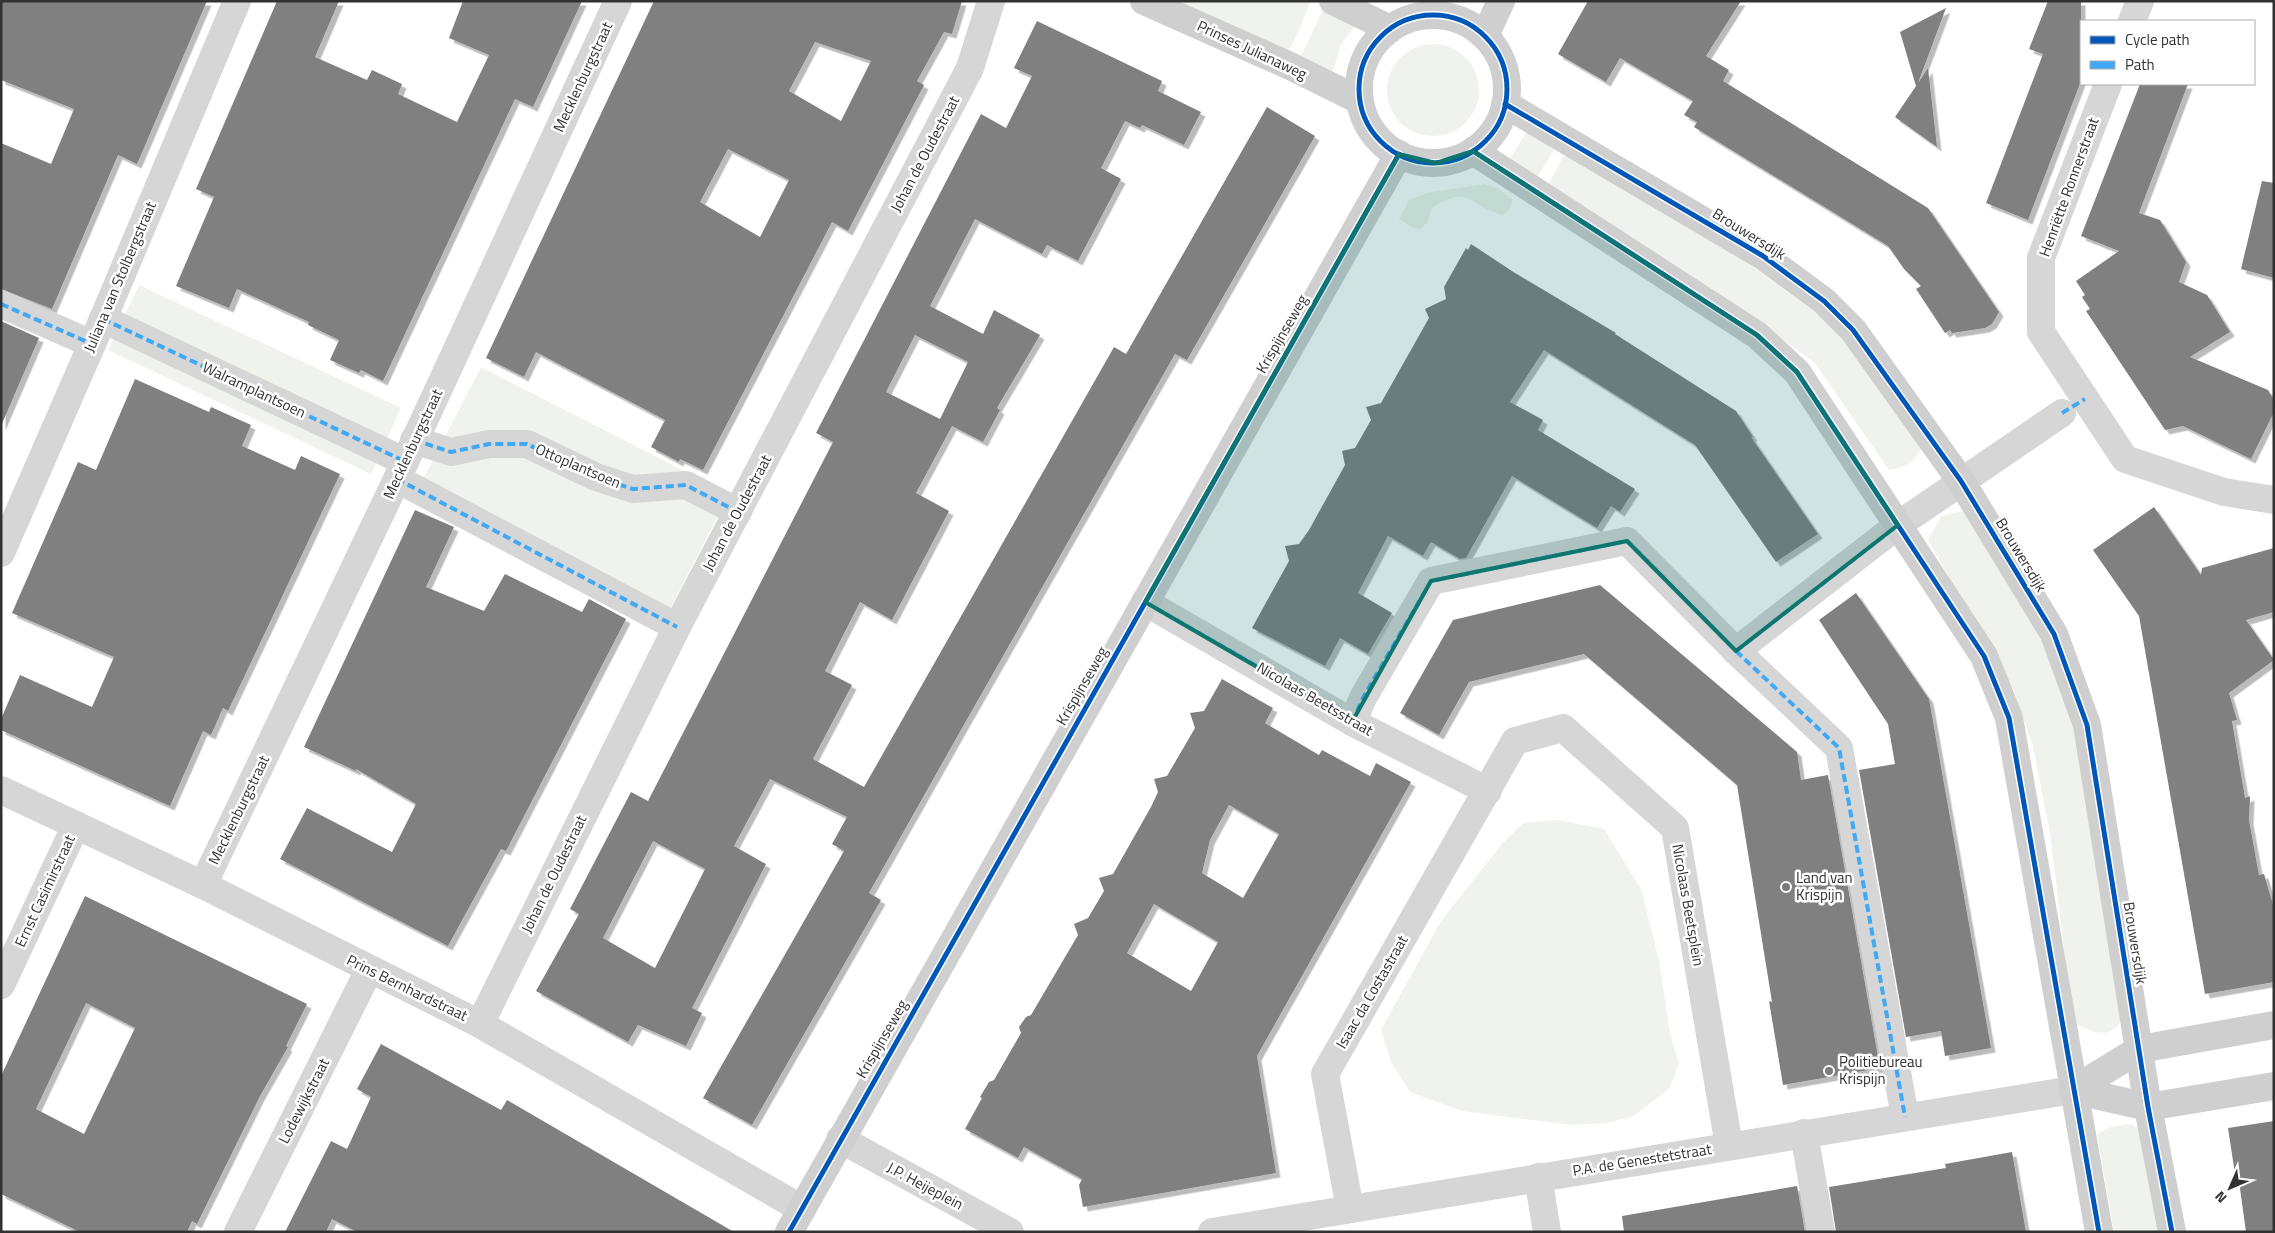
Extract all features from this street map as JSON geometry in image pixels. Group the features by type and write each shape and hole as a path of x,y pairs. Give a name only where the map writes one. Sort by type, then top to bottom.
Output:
{"street":[{"name":"Juliana van Stolbergstraat","path":"1,553 238,1"},
{"name":"Mecklenburgstraat","path":"203,885 405,460 618,1"},
{"name":"Johan de Oudestraat","path":"480,1024 677,627 970,68 991,1"},
{"name":"Prinses Julianaweg","path":"1144,1 1288,65 1359,100"},
{"path":"1332,1 1390,29"},
{"path":"1485,36 1501,1"},
{"path":"2132,20 2140,1"},
{"path":"1435,8 1447,16 1460,20 1485,36 1501,61 1506,75 1505,104 1493,131 1473,151 1462,157 1436,163 1411,160 1387,147 1369,126 1359,100 1358,87 1364,60 1379,38 1390,29 1435,8"},
{"name":"Henriëtte Ronnerstraat","path":"2108,85 2041,258 2041,332 2125,459 2224,492 2274,500"},
{"name":"Brouwersdijk","path":"1505,104 1763,256 1824,301 1853,330 1961,481 2054,634 2087,725 2148,1107 2172,1232"},
{"path":"1473,151 1757,335 1798,372 1984,656 2009,718 2099,1232"},
{"name":"Krispijnseweg","path":"795,1220 1399,154"},
{"path":"1,304 92,344"},
{"name":"Walramplantsoen","path":"103,319 405,460"},
{"path":"1736,651 1898,526 2062,413"},
{"name":"Ottoplantsoen","path":"405,460 489,444 527,444 605,480 633,489 686,485 738,512"},
{"path":"405,460 677,627"},
{"path":"1352,722 1364,696 1431,581 1627,541 1736,651 1839,748 1905,1117"},
{"name":"Nicolaas Beetsstraat","path":"1145,602 1352,722 1488,791"},
{"name":"Nicolaas Beetsplein","path":"1488,791 1516,741 1562,728 1675,828 1728,1146"},
{"name":"Prins Bernhardstraat","path":"1,790 203,885 369,970 480,1024 795,1220"},
{"name":"Isaac da Costastraat","path":"1350,1209 1325,1074 1488,791"},
{"name":"Ernst Casimirstraat","path":"1,985 76,824"},
{"name":"Lodewijkstraat","path":"238,1232 369,970"},
{"path":"2073,1090 2140,1049 2274,1025"},
{"path":"2073,1090 2148,1107 2274,1086"},
{"name":"P.A. de Genestetstraat","path":"1212,1232 1288,1226 1350,1209 2073,1090"},
{"path":"1804,1133 1821,1232"},
{"name":"J.P. Heijeplein","path":"840,1139 1010,1232"},
{"path":"1538,1177 1547,1232"}],"highlighted area":[{"path":"1473,151 1757,335 1797,372 1898,525 1736,651 1627,541 1431,581 1352,722 1145,602 1399,154 1436,163"}],"shaded area":[{"path":"1177,1 1311,1 1293,44 1286,53"},
{"path":"1324,8 1356,25 1341,44 1332,75 1299,60"},
{"path":"1433,44 1451,47 1466,57 1476,72 1479,90 1476,108 1466,123 1451,133 1433,136 1415,133 1400,123 1390,108 1387,90 1390,72 1400,57 1415,47"},
{"path":"1527,131 1553,145 1554,150 1536,179 1508,162"},
{"path":"1568,155 1716,240 1849,337 1922,448 1916,457 1909,464 1889,470 1815,363 1755,319 1548,185 1563,157"},
{"path":"1484,184 1497,188 1513,200 1508,211 1502,215 1469,199 1454,197 1432,208 1428,221 1421,229 1412,227 1399,219 1409,200 1427,193"},
{"path":"139,285 401,408 371,474 108,350"},
{"path":"481,367 729,494 669,611 421,483"},
{"path":"1962,511 1974,525 2047,640 2079,727 2125,1010 2118,1026 2107,1033 2094,1032 2078,1025 2072,1013 2050,833 2033,746 2014,691 1928,540 1941,516"},
{"path":"1558,820 1604,829 1641,889 1659,960 1670,1033 1679,1064 1669,1089 1632,1117 1606,1123 1571,1125 1462,1111 1410,1092 1391,1062 1381,1030 1441,921 1502,844 1523,823"},
{"path":"2131,1124 2142,1130 2164,1232 2114,1232 2097,1134 2111,1127"}],"building":[{"path":"1,1 207,1 137,164 118,155 52,309 1,289 1,143 51,164 74,109 1,80"},
{"path":"277,1 339,1 315,57 367,80 372,70 402,84 398,94 457,122 489,55 449,38 463,1 582,1 533,107 515,99 383,381 361,370 359,373 330,360 339,340 308,325 309,322 237,289 229,308 176,286 214,197 196,189"},
{"path":"654,1 962,1 952,34 944,32 917,81 924,85 848,231 832,222 703,470 680,459 679,462 651,447 665,420 536,352 524,377 486,358","holes":["815,42 871,61 841,121 789,91","728,149 789,180 760,237 700,202"]},
{"path":"1588,1 1741,1 1706,56 1729,70 1723,81 1928,208 1999,312 1992,324 1985,328 1952,333 1950,330 1945,333 1916,289 1921,286 1904,269 1888,246 1694,127 1697,122 1684,115 1693,101 1620,58 1606,82 1558,54"},
{"path":"2048,1 2081,1 2080,84 2028,220 1986,203 2043,54 2029,49"},
{"path":"1946,8 1918,83 1928,68 1937,147 1895,117 1916,86 1900,32"},
{"path":"1037,21 1162,81 1158,91 1201,112 1184,145 1142,125 1140,128 1125,121 1101,168 1121,179 1078,261 1047,245 1042,254 975,219 930,306 983,334 994,310 1040,335 997,408 1000,410 983,442 952,426 916,493 949,511 892,620 860,602 825,671 852,685 813,759 864,787 1114,347 1126,354 1267,107 1315,136 1187,360 1175,354 966,721 869,893 881,900 752,1125 703,1098 844,851 832,844 847,817 770,779 734,846 766,864 692,1008 702,1013 686,1046 638,1025 628,1042 536,991 579,914 570,909 631,792 648,801 833,442 816,433 981,114 1006,128 1032,76 1014,68","holes":["915,335 968,362 940,419 886,392","653,841 705,869 655,968 603,938"]},
{"path":"2140,85 2188,85 2139,213 2160,220 2186,262 2179,282 2207,295 2230,332 2190,357 2268,390 2274,400 2274,412 2251,459 2183,426 2165,430 2086,311 2090,309 2082,297 2085,295 2076,281 2119,251 2081,236"},
{"path":"2262,181 2274,183 2274,278 2241,269"},
{"path":"1471,244 1515,273 1616,333 1736,411 1753,437 1751,437 1818,534 1776,562 1695,445 1544,350 1510,402 1543,420 1538,430 1635,489 1620,512 1611,506 1597,528 1512,476 1466,558 1460,559 1431,542 1423,556 1388,536 1358,593 1392,613 1368,654 1340,638 1325,666 1252,628 1289,561 1285,546 1299,544 1309,530 1345,465 1342,451 1355,448 1371,420 1366,407 1381,403 1429,318 1425,309 1446,299 1444,287 1466,248 1468,250"},
{"path":"1,321 39,338 1,426"},
{"path":"135,379 209,412 211,407 251,425 242,446 295,470 301,456 340,474 228,711 223,708 211,735 203,731 170,806 1,730 1,719 20,675 92,707 114,657 12,613 78,462 96,470"},
{"path":"2154,507 2201,575 2202,568 2274,548 2274,612 2246,620 2274,660 2229,693 2237,720 2232,721 2245,798 2250,796 2249,820 2259,875 2264,874 2274,908 2274,982 2205,994 2139,616 2093,550"},
{"path":"415,510 454,527 426,587 484,611 505,574 582,612 589,599 626,619 506,851 501,849 448,946 280,859 307,808 392,852 416,804 356,769 356,771 304,747"},
{"name":"Land van Krispijn","path":"1600,585 1797,752 1801,780 1828,775 1880,1068 1783,1085 1769,1001 1772,1002 1737,785 1584,654 1469,682 1439,735 1400,713 1453,620"},
{"path":"1856,593 1929,699 1991,1048 1945,1056 1941,1031 1906,1037 1859,770 1895,764 1888,724 1819,620"},
{"path":"1222,679 1273,708 1265,723 1319,755 1322,750 1370,776 1376,763 1411,782 1257,1056 1276,1173 1083,1207 1079,1185 1082,1179 1024,1147 1018,1158 965,1129 982,1098 980,1097 989,1082 994,1080 1021,1033 1019,1027 1026,1017 1031,1015 1078,935 1074,924 1088,918 1104,891 1099,878 1113,874 1151,807 1158,792 1154,779 1167,776 1195,728 1190,713 1204,711","holes":["1229,805 1279,834 1243,898 1202,873 1210,840","1154,904 1218,942 1191,991 1127,953"]},
{"path":"85,896 307,1004 286,1046 288,1047 260,1096 197,1224 192,1221 187,1232 80,1232 1,1194 1,1076","holes":["86,1003 135,1028 84,1134 36,1109"]},
{"path":"381,1044 501,1110 507,1100 734,1232 357,1232 332,1219 326,1232 285,1232 331,1141 347,1149 371,1097 357,1089"},
{"path":"2274,1121 2274,1232 2246,1232 2238,1174 2235,1174 2228,1128"},
{"path":"2012,1152 2026,1232 1836,1232 1829,1187 1946,1168 1945,1164"},
{"path":"1797,1186 1805,1232 1624,1232 1622,1216"}],"marked path":[{"path":"1,304 92,344"},
{"path":"103,319 404,461"},
{"path":"2062,413 2085,399"},
{"path":"414,440 451,452 489,444 527,444 596,477 633,489 686,485 738,512"},
{"path":"397,479 677,627"},
{"path":"1352,722 1364,696 1431,581 1627,541 1736,651 1898,525"},
{"path":"1145,602 1286,683"},
{"path":"1736,651 1839,748 1905,1117"}],"cycle path":[{"path":"1433,15 1461,21 1485,37 1501,61 1507,89 1501,117 1485,141 1461,157 1433,163 1405,157 1381,141 1365,117 1359,89 1365,61 1381,37 1405,21 1433,15"},
{"path":"1505,104 1763,256 1824,301 1853,330 1961,481 2054,634 2087,725 2148,1107 2172,1232"},
{"path":"1473,151 1757,335 1797,372 1984,656 2009,718 2099,1232"},
{"path":"789,1232 1399,154"}],"place":[{"name":"Land van Krispijn","path":"1786,887"},
{"name":"Politiebureau Krispijn","path":"1829,1071"}]}
